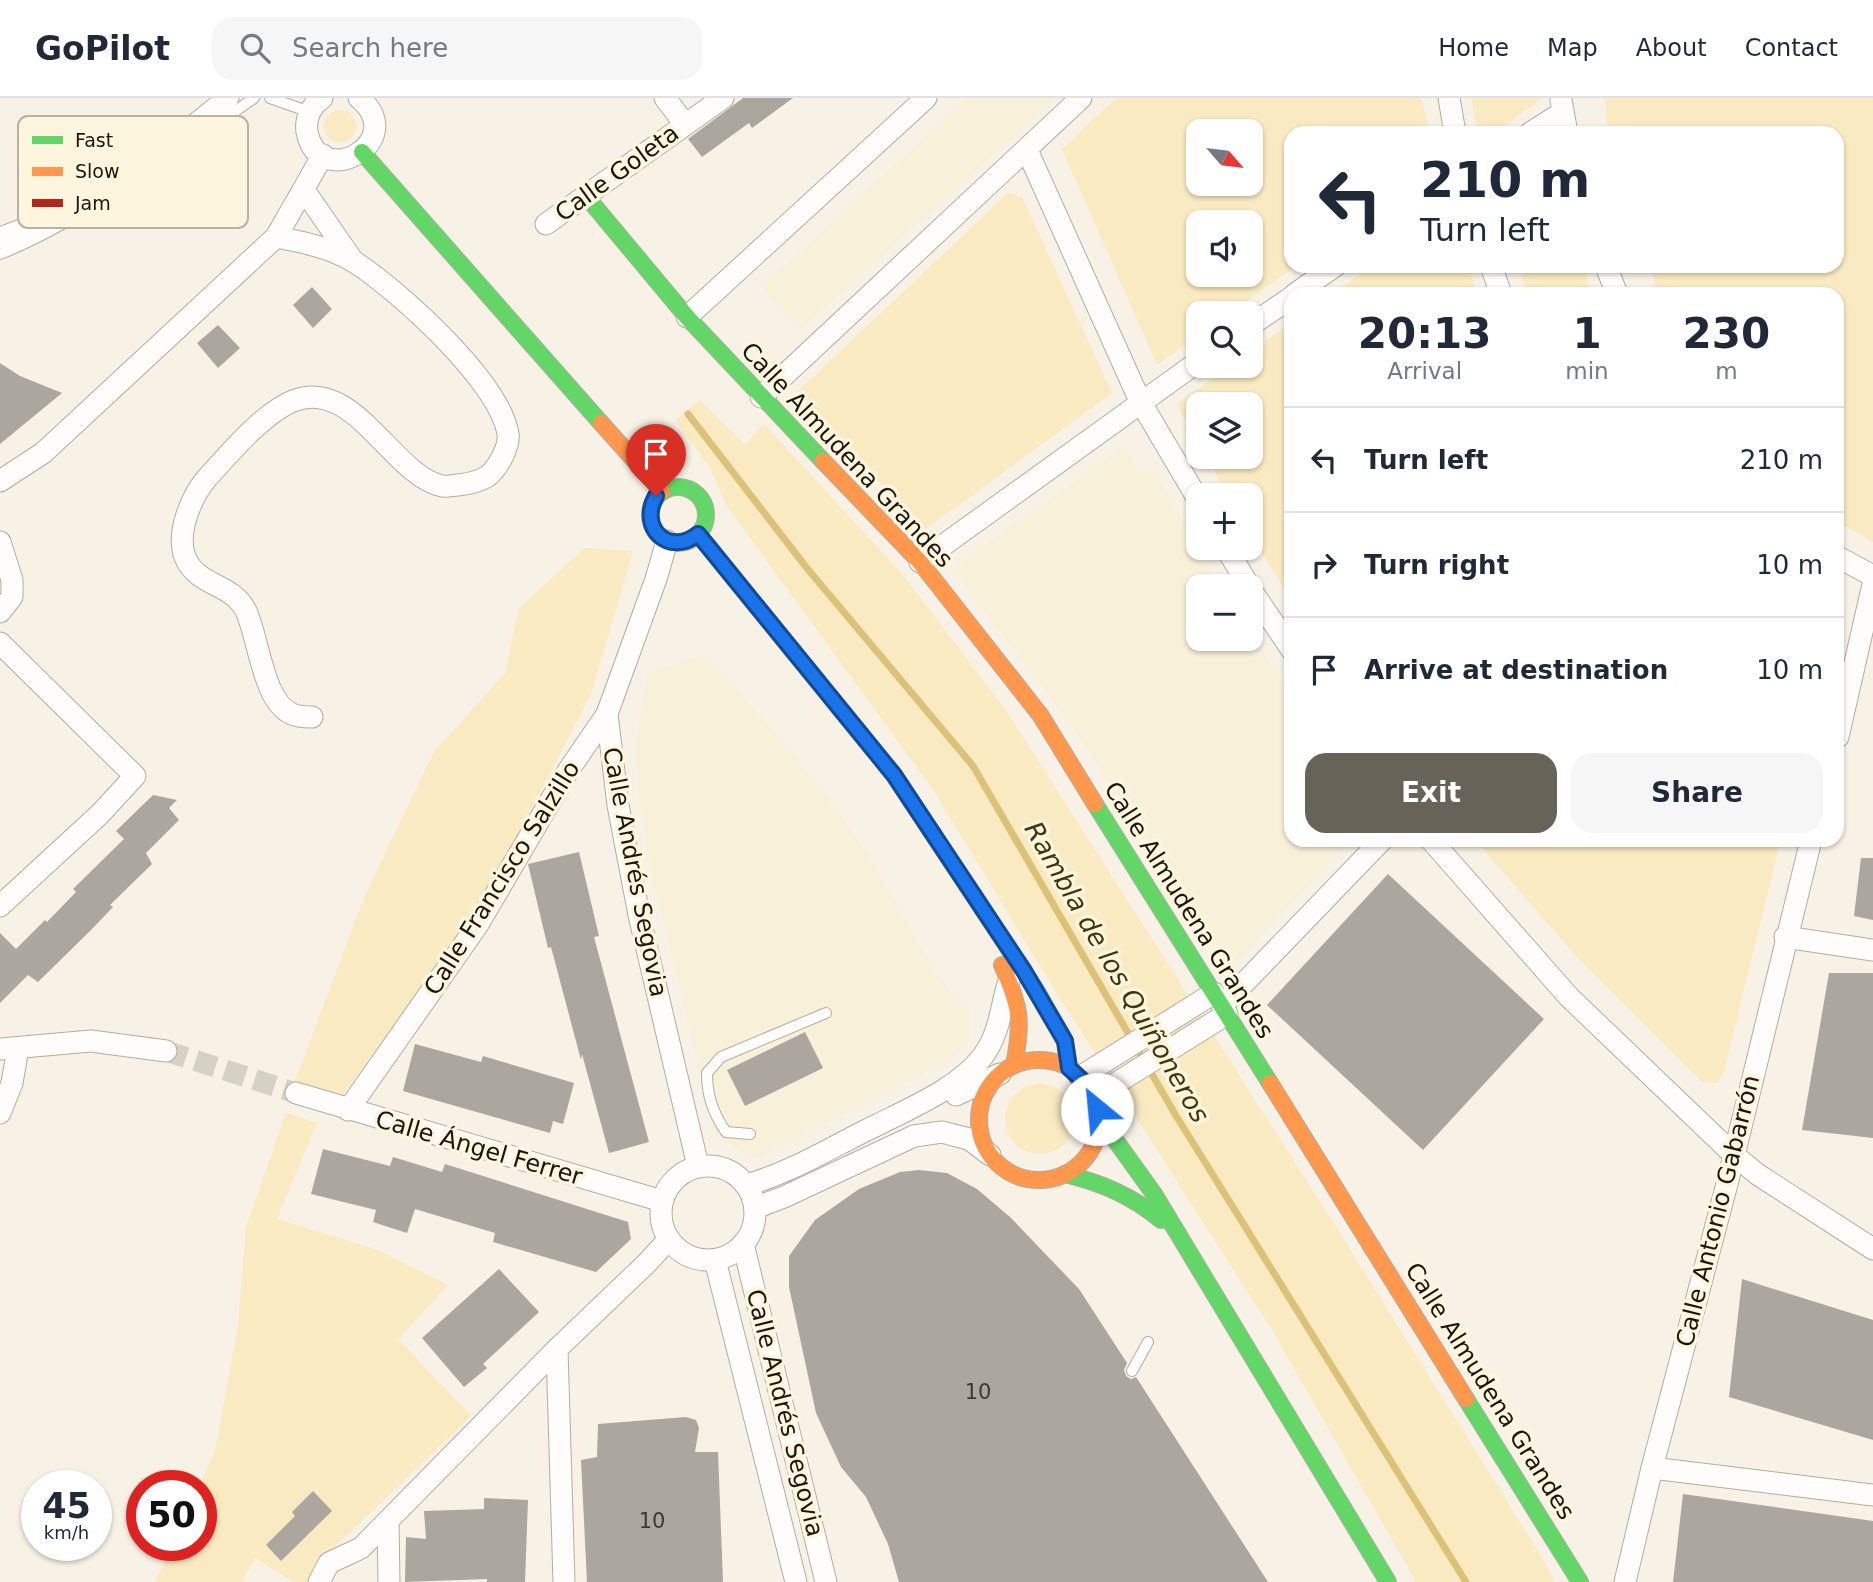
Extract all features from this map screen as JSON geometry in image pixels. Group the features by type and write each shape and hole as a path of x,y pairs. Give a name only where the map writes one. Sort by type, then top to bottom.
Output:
{"main road":[{"path":"362,152 662,491"},
{"name":"Calle Almudena Grandes","path":"586,195 687,317 920,562 1041,716 1580,1582"},
{"path":"680,486 703,500 706,513 704,527 698,534 683,542 667,541 656,532 650,518 653,502 662,491 680,486"},
{"path":"698,534 894,775 1024,971 1065,1041 1074,1072"},
{"path":"962,879 1020,1010 1021,1025 1007,1070 985,1095 979,1114 982,1139 990,1155 999,1166 1021,1177 1048,1179 1065,1174 1079,1164 1090,1149 1097,1133 1097,1108"},
{"path":"1007,1070 1039,1060 1051,1061 1074,1072 1089,1088 1108,1132 1154,1194 1388,1582"},
{"path":"1065,1174 1115,1187 1142,1203 1177,1236"}],"street":[{"path":"206,116 228,98"},
{"path":"316,105 307,133 313,145 323,155 341,160 362,152 371,142 374,123 370,110 359,98"},
{"path":"665,98 685,124"},
{"name":"Calle Goleta","path":"546,224 723,98"},
{"path":"687,317 926,98"},
{"path":"761,397 1081,98"},
{"path":"1449,98 1454,126"},
{"path":"1542,126 1563,114"},
{"path":"1027,150 1140,401 1189,483"},
{"path":"0,481 43,453 276,237 323,155"},
{"path":"304,190 353,261"},
{"path":"0,238 22,228"},
{"path":"276,237 310,244 353,261 391,288 431,325 482,383 502,415 509,437 502,458 488,475 467,484 442,486 419,474 350,411 335,401 317,397 306,398 295,400 273,413 241,441 205,481 190,507 183,533 184,554 191,570 210,584 231,592 243,604 254,629 269,691 280,707 293,715 313,718"},
{"path":"1305,287 1325,273"},
{"path":"1263,316 1284,301"},
{"path":"920,562 1186,370"},
{"name":"Calle Andrés Segovia","path":"667,541 607,714 618,805 639,915 698,1167"},
{"path":"0,542 12,580 12,597 0,612"},
{"path":"1844,560 1873,576"},
{"path":"1844,686 1873,584"},
{"path":"1263,607 1284,638"},
{"path":"0,643 135,776 100,814 0,906"},
{"name":"Calle Francisco Salzillo","path":"348,1110 477,926 568,771 607,714"},
{"path":"1097,1108 1110,1087 1150,1062 1221,1004 1375,847"},
{"path":"1437,847 1569,997 1733,1154 1757,1174 1873,1249"},
{"name":"Calle Antonio Gabarrón","path":"1625,1582 1809,847"},
{"path":"1785,937 1873,950"},
{"path":"746,1185 773,1177 875,1125 909,1111 970,1071 984,1055 1002,1019 1002,1003 1009,981"},
{"path":"1074,1072 1221,1004"},
{"path":"0,1113 12,1083 9,1049 91,1041 166,1051"},
{"path":"909,1111 922,1112 1007,1070"},
{"name":"Calle Ángel Ferrer","path":"296,1093 662,1201"},
{"path":"755,1208 914,1136 942,1132 969,1139 990,1155"},
{"path":"712,1166 726,1169 746,1185 755,1208 753,1226 743,1244 731,1254 715,1259 699,1259 686,1255 669,1239 662,1223 662,1201 675,1179 686,1171 712,1166"},
{"path":"319,1582 329,1563 361,1548 669,1239"},
{"name":"Calle Andrés Segovia","path":"743,1244 827,1582"},
{"name":"Calle Andrés Segovia","path":"715,1259 796,1582"},
{"path":"557,1349 564,1582"},
{"path":"1652,1468 1873,1495"},
{"path":"388,1521 389,1582"}],"lane":[{"path":"229,116 254,98"},
{"path":"270,98 316,105"},
{"path":"0,254 32,242 56,228"},
{"path":"750,1134 726,1132 715,1115 707,1092 707,1073 721,1056 826,1013"},
{"path":"1132,1371 1148,1342"}],"shaded area":[{"path":"968,98 1056,98 801,329 762,287"},
{"path":"1116,98 1421,98 1428,126 1284,126 1284,273 1286,273 1247,301 1186,301 1186,344 1157,365 1062,149"},
{"path":"1471,98 1540,98 1505,126 1477,126"},
{"path":"1605,98 1873,98 1873,542 1844,525 1844,287 1656,287 1651,273 1844,273 1844,126 1607,126"},
{"path":"340,110 352,114 356,126 352,138 340,142 328,138 324,126 328,114"},
{"path":"1008,193 1022,197 1112,393 923,531 797,392"},
{"path":"1362,273 1470,273 1475,287 1342,287"},
{"path":"1520,273 1585,273 1590,287 1524,287"},
{"path":"1284,328 1284,589 1263,554 1263,483 1221,483 1213,469 1263,469 1263,392 1193,392 1213,378 1263,378 1263,343"},
{"path":"1186,397 1186,421 1176,404"},
{"path":"700,400 745,445 764,424 903,575 1005,709 1331,1219 1555,1582 1416,1582 1272,1330 1056,992 934,791 726,505 710,468 675,420"},
{"path":"1125,446 1140,474 1153,469 1186,527 1186,560 1205,560 1213,574 1186,574 1186,651 1262,651 1284,684 1284,847 1344,847 1231,968 1089,751 1042,685 952,569"},
{"path":"584,548 633,551 591,694 508,854 459,938 340,1098 294,1083 366,893 434,752 505,673 519,609"},
{"path":"703,654 773,730 832,804 867,853 933,968 950,991 969,1009 970,1037 965,1046 949,1061 754,1159 715,1135 651,872 638,795 636,744 647,673"},
{"path":"1481,847 1779,847 1724,1071 1718,1083 1702,1082 1578,958"},
{"path":"1040,1084 1065,1094 1075,1119 1065,1144 1040,1154 1015,1144 1005,1119 1015,1094"},
{"path":"286,1113 317,1123 277,1219 375,1249 448,1285 398,1339 471,1416 315,1566 307,1582 294,1582 255,1558 242,1582 155,1582 166,1561 217,1561 217,1470 207,1470 216,1447 238,1326 246,1227"}],"building":[{"path":"743,98 793,98 752,128 749,123 702,157 688,139"},
{"path":"312,287 332,309 313,328 293,305"},
{"path":"218,325 240,348 218,368 197,343"},
{"path":"0,363 20,376 62,393 0,444"},
{"path":"153,795 177,800 169,808 179,820 146,853 152,864 38,982 28,975 0,1003 0,933 16,949 45,920 47,922 76,892 73,889 124,839 116,831"},
{"path":"579,852 599,936 594,937 649,1142 609,1153 551,947 548,948 528,864"},
{"path":"1861,858 1873,858 1873,920 1854,916"},
{"path":"1388,874 1544,1019 1423,1150 1267,1005"},
{"path":"1829,973 1873,973 1873,1138 1802,1130"},
{"path":"805,1032 823,1068 745,1106 727,1070"},
{"path":"415,1044 481,1062 483,1056 574,1083 563,1124 553,1121 550,1133 403,1091"},
{"path":"323,1149 390,1166 393,1157 442,1172 445,1164 628,1222 631,1239 596,1272 493,1242 495,1233 415,1209 407,1233 373,1222 376,1210 311,1194"},
{"path":"919,1170 947,1173 977,1189 1010,1217 1079,1289 1127,1363 1124,1370 1126,1376 1131,1379 1136,1377 1268,1582 899,1582 888,1544 866,1497 841,1467 816,1413 789,1287 789,1256 815,1220 859,1189 900,1172"},
{"path":"499,1269 539,1312 483,1364 487,1368 464,1387 422,1338"},
{"path":"1742,1279 1873,1320 1873,1440 1729,1397"},
{"path":"686,1417 696,1420 699,1428 695,1452 718,1452 723,1582 587,1582 581,1460 597,1457 598,1424"},
{"path":"313,1491 332,1511 281,1561 266,1545 295,1516 292,1512"},
{"path":"1683,1494 1873,1521 1873,1582 1673,1582"},
{"path":"484,1498 528,1500 525,1582 487,1582 487,1579 405,1582 406,1537 426,1539 424,1511 484,1509"}],"waterway":[{"name":"Rambla de los Quiñoneros","path":"688,414 806,567 973,766 1175,1114 1466,1582"}],"tunnel":[{"path":"166,1051 296,1093"}],"traffic: fast":[{"path":"362,152 601,423"},
{"path":"586,196 687,317 823,461"},
{"path":"672,487 684,487 698,495 706,509 706,515 704,526 698,535 684,543 672,543 655,531 650,521 650,509 662,492 672,487"},
{"path":"911,801 1036,990 1065,1041 1069,1068"},
{"path":"1095,804 1270,1083"},
{"path":"1098,1116 1154,1194 1388,1582"},
{"path":"1065,1174 1116,1191 1161,1220"},
{"path":"1466,1399 1580,1582"}],"traffic: slow":[{"path":"601,423 662,491"},
{"path":"823,461 920,562 1041,716 1095,804"},
{"path":"1002,965 1018,1014 1014,1065"},
{"path":"1039,1060 1062,1065 1081,1078 1094,1097 1099,1120 1094,1143 1081,1162 1062,1175 1039,1180 1016,1175 997,1162 984,1143 979,1120 984,1097 997,1078 1016,1065 1039,1060"},
{"path":"1270,1083 1466,1399"}],"traffic: jam":[{"path":"698,534 894,775 911,801"}],"route":[{"path":"656,496 650,516 656,532 663,539 676,543 689,541 698,534 894,775 1024,971 1065,1041 1069,1068 1086,1084 1097,1109"}]}
